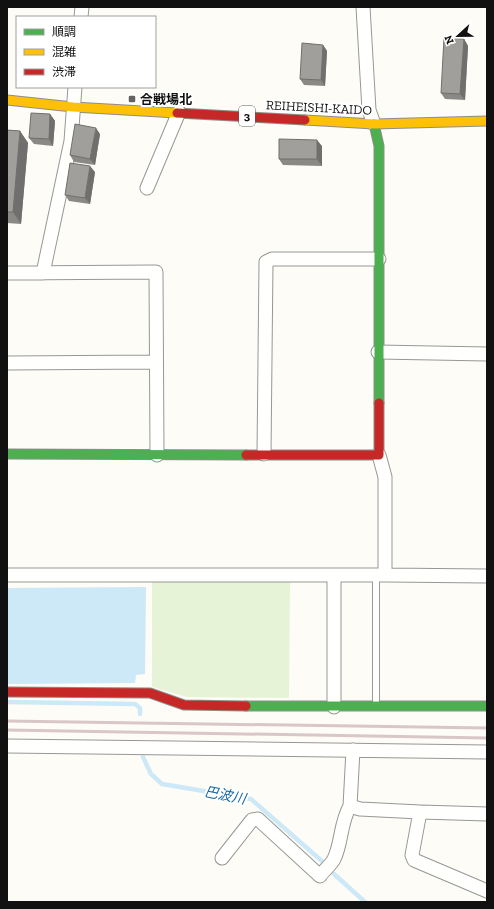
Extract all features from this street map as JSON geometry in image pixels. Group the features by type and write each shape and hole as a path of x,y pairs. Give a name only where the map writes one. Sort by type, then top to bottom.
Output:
{"street":[{"path":"363,7 368,110 378,135 379,455 384,477 381,575"},
{"path":"43,273 71,141 75,88"},
{"name":"REIHEISHI-KAIDO","path":"7,100 73,107 374,124 487,121"},
{"path":"147,188 179,112"},
{"path":"264,454 266,262 272,259 378,259"},
{"path":"7,273 156,272 157,455"},
{"path":"378,352 487,354"},
{"path":"7,363 156,362"},
{"path":"7,454 379,455"},
{"path":"7,575 487,576"},
{"path":"334,575 334,707"},
{"path":"7,692 150,693 184,705 334,707 487,706"},
{"path":"7,746 487,752"},
{"path":"222,858 252,820 258,819 320,876 333,861 337,852 343,820 350,806 353,750"},
{"path":"350,806 360,809 487,814"},
{"path":"420,812 412,855 414,860 485,894"}],"lane":[{"path":"376,706 381,575"}],"green space":[{"path":"152,582 290,582 289,698 187,697 152,687"}],"water":[{"path":"146,587 145,674 136,675 135,683 7,684 7,588"}],"building":[{"path":"444,38 464,39 460,94 441,93"},
{"path":"302,43 323,45 321,80 300,79"},
{"path":"31,113 50,114 49,139 29,138"},
{"path":"75,124 96,128 90,159 70,155"},
{"path":"7,130 20,131 13,212 7,212"},
{"path":"279,139 317,140 317,159 279,159"},
{"path":"70,163 90,166 85,198 65,195"}],"waterway":[{"name":"巴波川","path":"7,702 135,704 140,708 140,714"},
{"name":"巴波川","path":"143,757 151,774 162,784 251,799 323,862"},
{"name":"巴波川","path":"334,874 365,902"}],"railway":[{"path":"7,721 487,728"},
{"path":"7,730 487,738"}],"traffic: fast":[{"path":"374,124 379,146 379,403"},
{"path":"7,454 246,455"},
{"path":"246,706 487,706"}],"traffic: slow":[{"path":"7,100 73,107 177,113"},
{"path":"305,120 374,124 487,121"}],"traffic: jam":[{"path":"177,113 305,120"},
{"path":"246,455 379,455 379,403"},
{"path":"7,692 150,693 184,705 246,706"}],"place":[{"name":"合戦場北","path":"132,99"}]}
